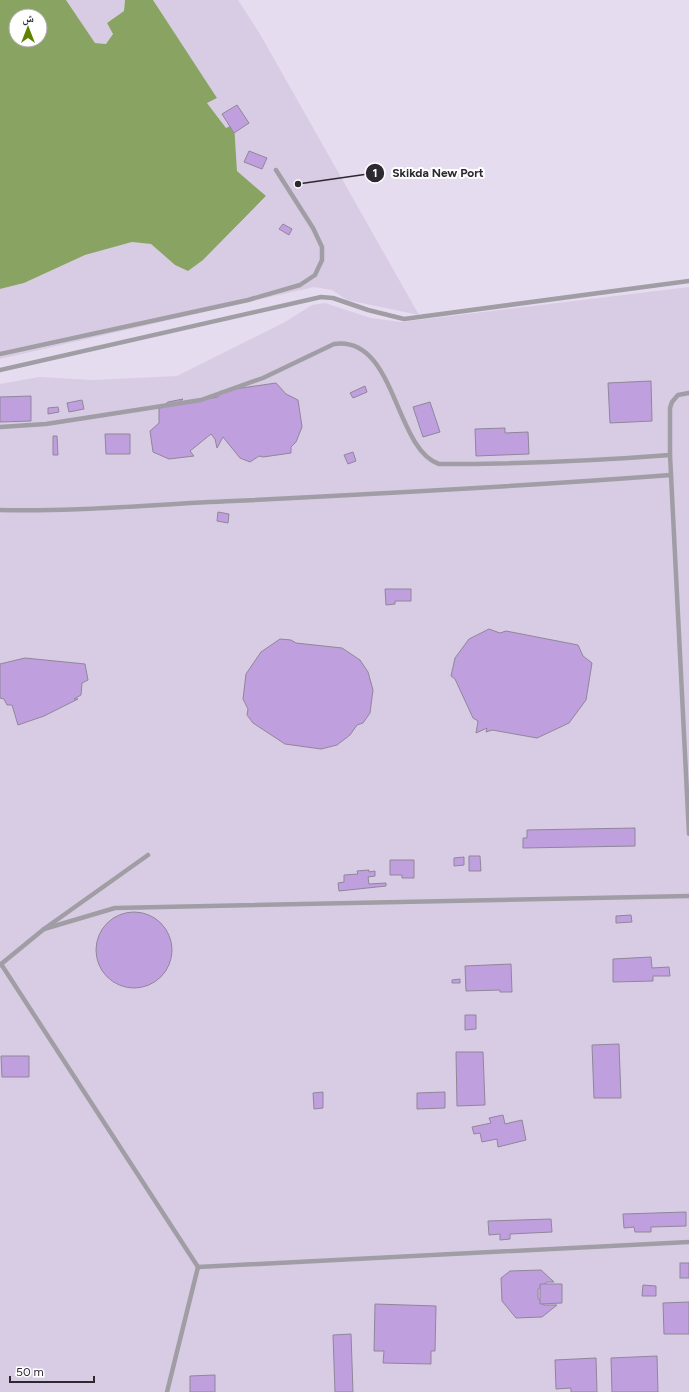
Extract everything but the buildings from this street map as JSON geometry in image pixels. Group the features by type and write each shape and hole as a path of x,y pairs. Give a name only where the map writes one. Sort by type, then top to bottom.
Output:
{"lane":[{"path":"0,354 248,300 300,285 315,275 322,260 322,247 313,228 276,170"},
{"path":"0,370 321,297 333,298 368,310 404,319 689,281"},
{"path":"0,427 46,424 201,400 263,378 334,344 346,342 360,349 372,358 392,392 417,446 433,462 439,464 478,464 587,461 670,455"},
{"path":"689,393 678,395 672,402 670,455 689,834"},
{"path":"0,510 45,511 130,508 203,502 514,486 671,475"},
{"path":"148,855 44,928 0,965 198,1267 167,1392"},
{"path":"44,928 115,908 689,896"},
{"path":"198,1267 689,1242"}],"shaded area":[{"path":"0,0 66,0 95,43 106,44 113,34 107,23 124,11 125,0 153,0 217,98 207,103 226,128 234,124 237,171 266,196 203,260 188,271 175,265 151,244 132,242 85,255 24,283 0,289"},
{"path":"66,0 125,0 124,11 107,23 113,34 107,44 95,43"},
{"path":"153,0 238,0 260,34 419,315 347,300 332,290 314,287 0,359 0,289 24,283 85,255 132,242 151,244 175,265 188,270 203,260 266,197 237,171 233,124 226,128 207,103 217,98"},
{"path":"689,287 689,1392 0,1392 0,384 39,377 93,380 177,376 285,322 312,305 325,303 371,318 401,322"}],"place":[{"name":"Skikda New Port","path":"298,184"}]}
